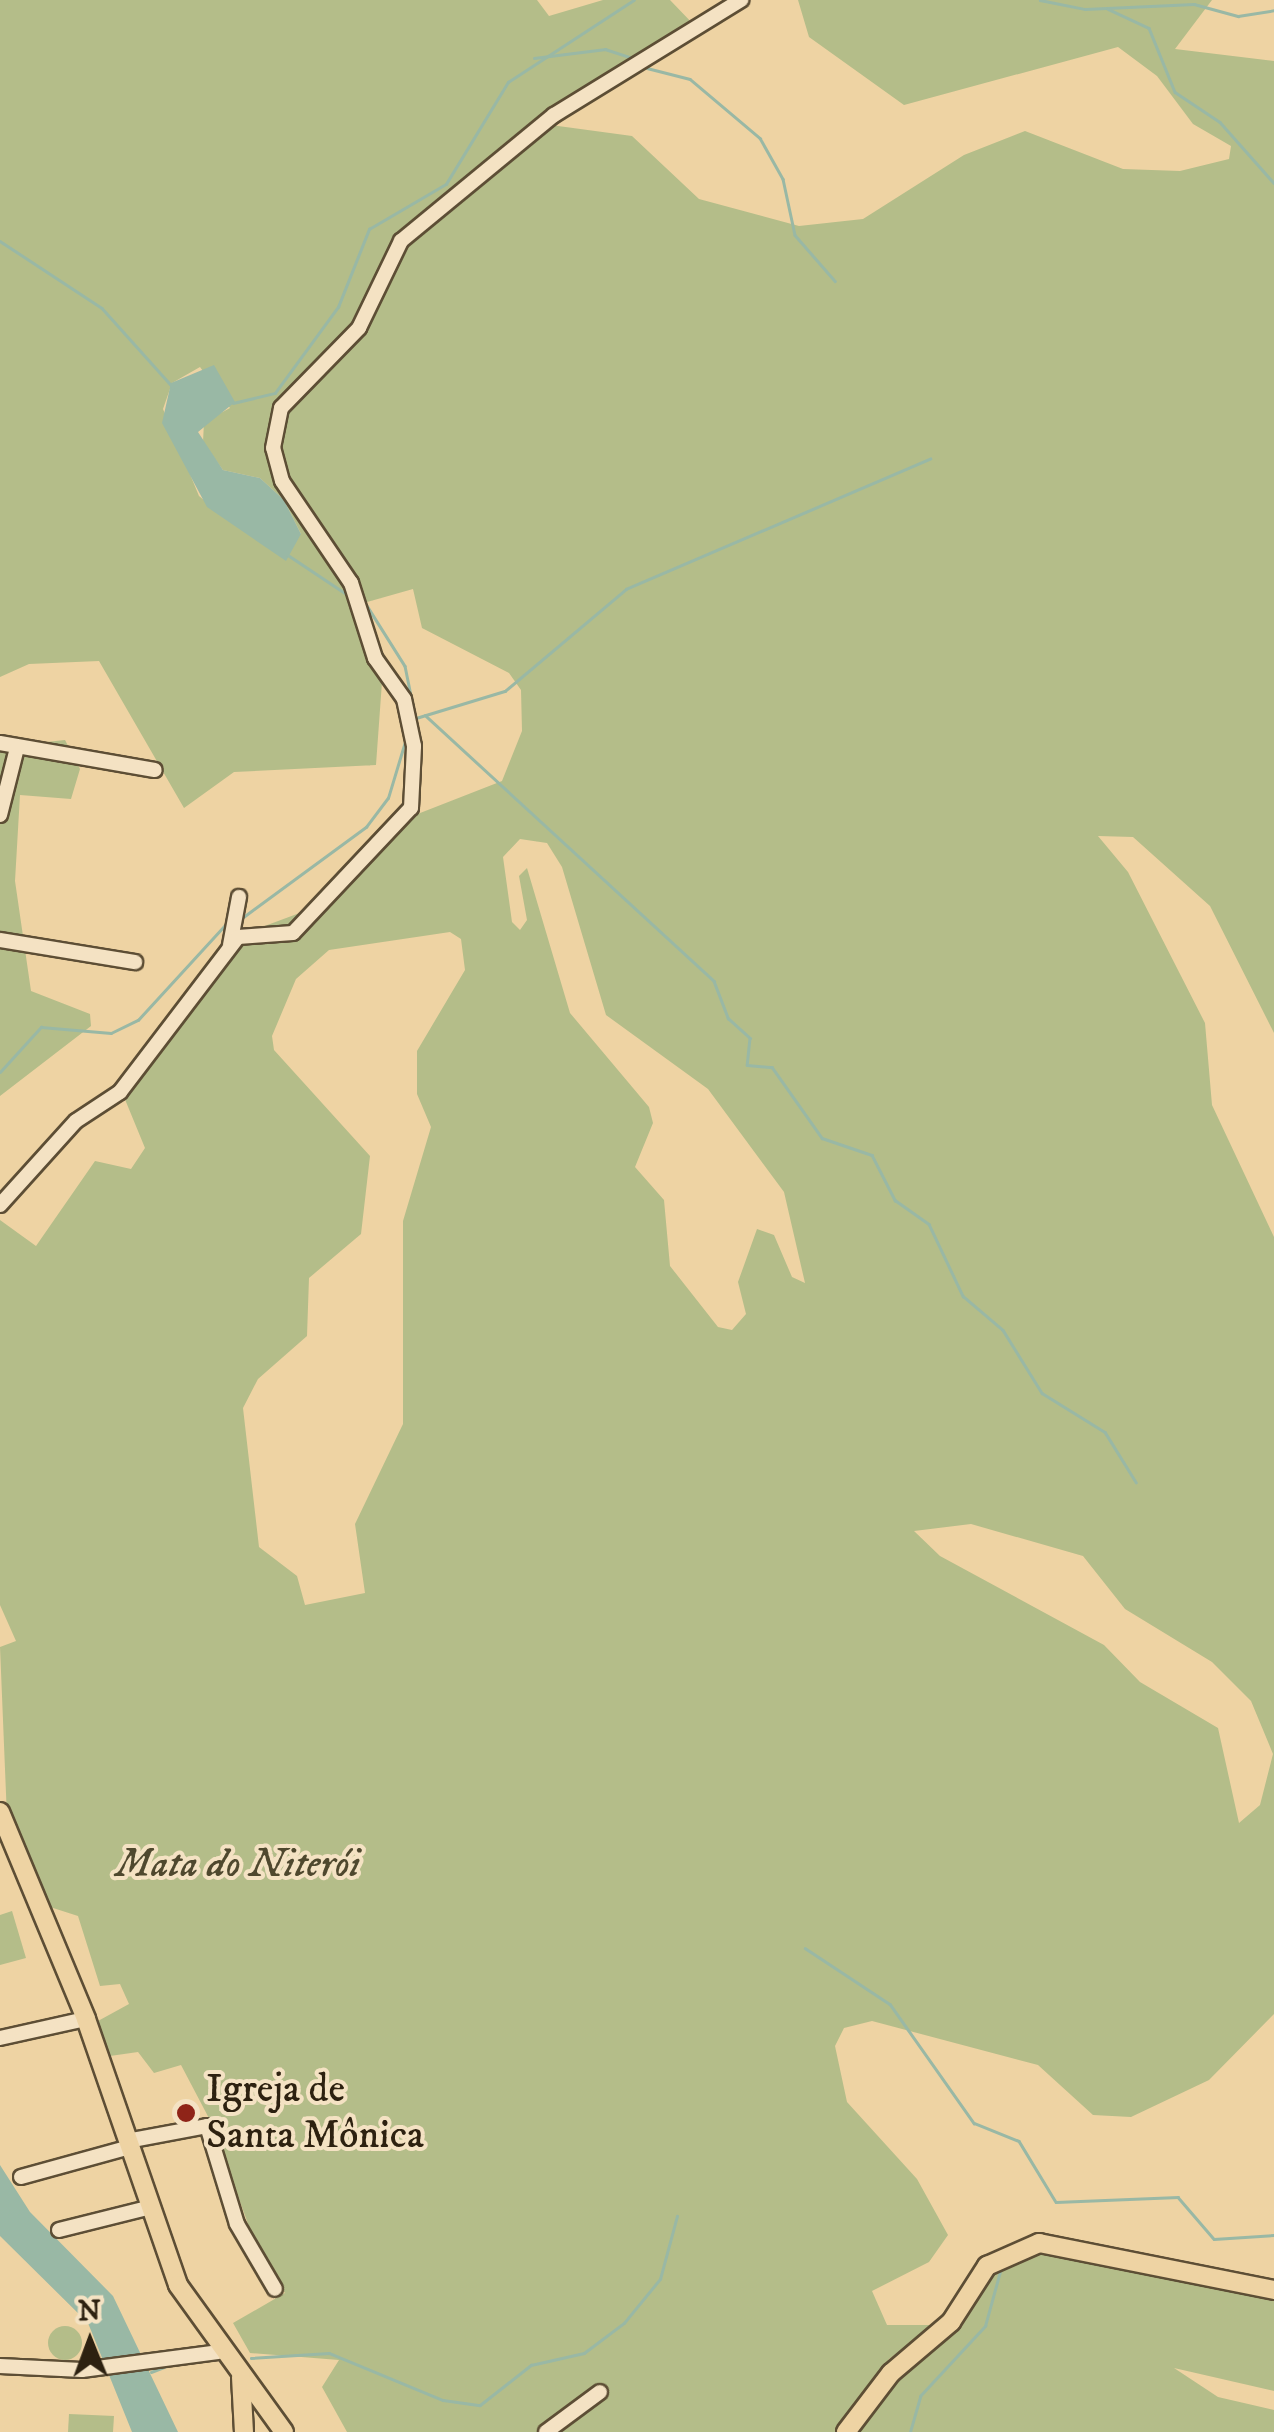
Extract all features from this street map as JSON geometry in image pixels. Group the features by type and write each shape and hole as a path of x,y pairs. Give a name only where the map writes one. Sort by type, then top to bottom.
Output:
{"main road":[{"path":"0,1812 86,2019 178,2285 218,2352 284,2432"},
{"path":"846,2432 891,2373 951,2322 986,2266 1038,2242 1274,2290"},
{"path":"241,2377 244,2432"}],"street":[{"path":"0,1213 5,1201 76,1121 120,1092 230,946 246,933 293,933 385,841 416,791 404,699 375,658 351,583 277,469 282,408 359,328 414,230 554,114 741,0"},
{"path":"0,743 155,770"},
{"path":"0,815 17,748"},
{"path":"230,946 239,897"},
{"path":"0,940 135,962"},
{"path":"0,2038 86,2019"},
{"path":"20,2177 202,2123 237,2224 275,2289"},
{"path":"59,2230 151,2207"},
{"path":"0,2366 82,2370 218,2352"},
{"path":"546,2432 600,2392"}],"green space":[{"name":"Mata do Niterói","path":"0,0 537,0 549,16 603,0 670,0 695,26 536,123 632,136 699,199 799,226 863,219 964,155 1025,131 1123,169 1180,171 1229,159 1231,146 1193,124 1157,76 1118,47 904,105 809,37 798,0 1212,0 1175,49 1274,61 1274,1033 1210,906 1133,837 1098,836 1128,872 1205,1023 1212,1105 1274,1237 1274,2014 1209,2080 1131,2117 1093,2115 1038,2065 872,2021 844,2028 835,2046 847,2102 917,2179 948,2235 929,2262 872,2291 887,2325 935,2325 889,2359 836,2432 347,2432 322,2387 339,2360 250,2353 233,2323 285,2293 256,2246 212,2124 181,2065 154,2073 138,2052 110,2056 98,2021 129,2004 120,1984 100,1986 78,1916 50,1907 7,1818 0,1647 16,1641 0,1605 0,1220 36,1246 95,1161 131,1169 145,1148 124,1097 159,1025 238,936 321,905 415,815 502,781 522,731 521,690 509,673 422,628 413,589 353,606 382,682 376,765 234,772 184,808 99,661 29,664 0,677","holes":["200,367 230,408 204,422 203,442 223,470 260,478 284,500 301,534 230,522 199,496 163,409 172,383","520,839 547,843 562,867 606,1015 708,1089 784,1192 805,1283 792,1277 774,1235 757,1229 738,1282 746,1314 732,1330 718,1327 670,1266 664,1200 635,1167 653,1123 649,1107 570,1013 527,868 519,876 527,920 520,930 512,922 503,857","450,932 461,939 465,970 417,1051 417,1094 431,1127 403,1221 403,1424 355,1524 365,1593 305,1605 297,1576 259,1547 243,1408 258,1379 307,1336 309,1278 361,1234 370,1156 274,1050 272,1036 296,979 329,950","971,1524 1083,1556 1125,1609 1212,1662 1251,1701 1273,1754 1260,1805 1239,1823 1218,1728 1140,1682 1104,1645 940,1556 914,1531"]},
{"path":"65,740 80,769 71,799 20,795 15,881 31,991 90,1014 91,1026 0,1096 0,747"},
{"path":"12,1911 26,1958 0,1965 0,1915"},
{"path":"1042,2249 1274,2300 1274,2391 1174,2368 1218,2397 1274,2410 1274,2432 857,2432 985,2269"},
{"path":"65,2326 77,2331 82,2343 77,2355 65,2360 53,2355 48,2343 53,2331"},
{"path":"69,2414 114,2416 113,2432 68,2432"}],"shaded area":[{"path":"214,365 235,402 198,432 223,470 260,478 284,500 301,534 286,561 207,507 162,423 171,383"},
{"path":"0,2165 30,2212 113,2296 178,2432 132,2432 88,2323 0,2236"}],"waterway":[{"path":"233,403 275,393 338,307 369,229 446,184 508,82 634,0"},
{"path":"1040,0 1085,9 1194,4 1238,16 1274,10"},
{"path":"1108,9 1149,28 1175,92 1220,122 1274,183"},
{"path":"534,58 605,49 633,58"},
{"path":"647,68 690,79 760,138 783,179 795,235 835,281"},
{"path":"0,241 102,308 173,387"},
{"path":"416,718 505,691 626,589 930,459"},
{"path":"288,555 348,595"},
{"path":"366,604 405,666 415,715"},
{"path":"425,715 714,981 728,1018 750,1038 747,1065 772,1067 822,1138 872,1155 895,1200 929,1224 963,1296 1003,1330 1042,1393 1105,1432 1136,1482"},
{"path":"242,918 366,827 388,798 407,735"},
{"path":"0,1072 41,1027 111,1033 138,1020 227,923"},
{"path":"805,1948 890,2004 974,2123 1019,2141 1056,2202 1178,2197 1214,2239 1274,2235"},
{"path":"251,2358 329,2353 443,2400 480,2405 531,2365 584,2353 624,2323 660,2279 677,2216"},
{"path":"910,2432 920,2396 985,2326 1001,2268"},
{"path":"151,2372 164,2367"}],"place":[{"name":"Igreja de Santa Mônica","path":"186,2113"}]}
